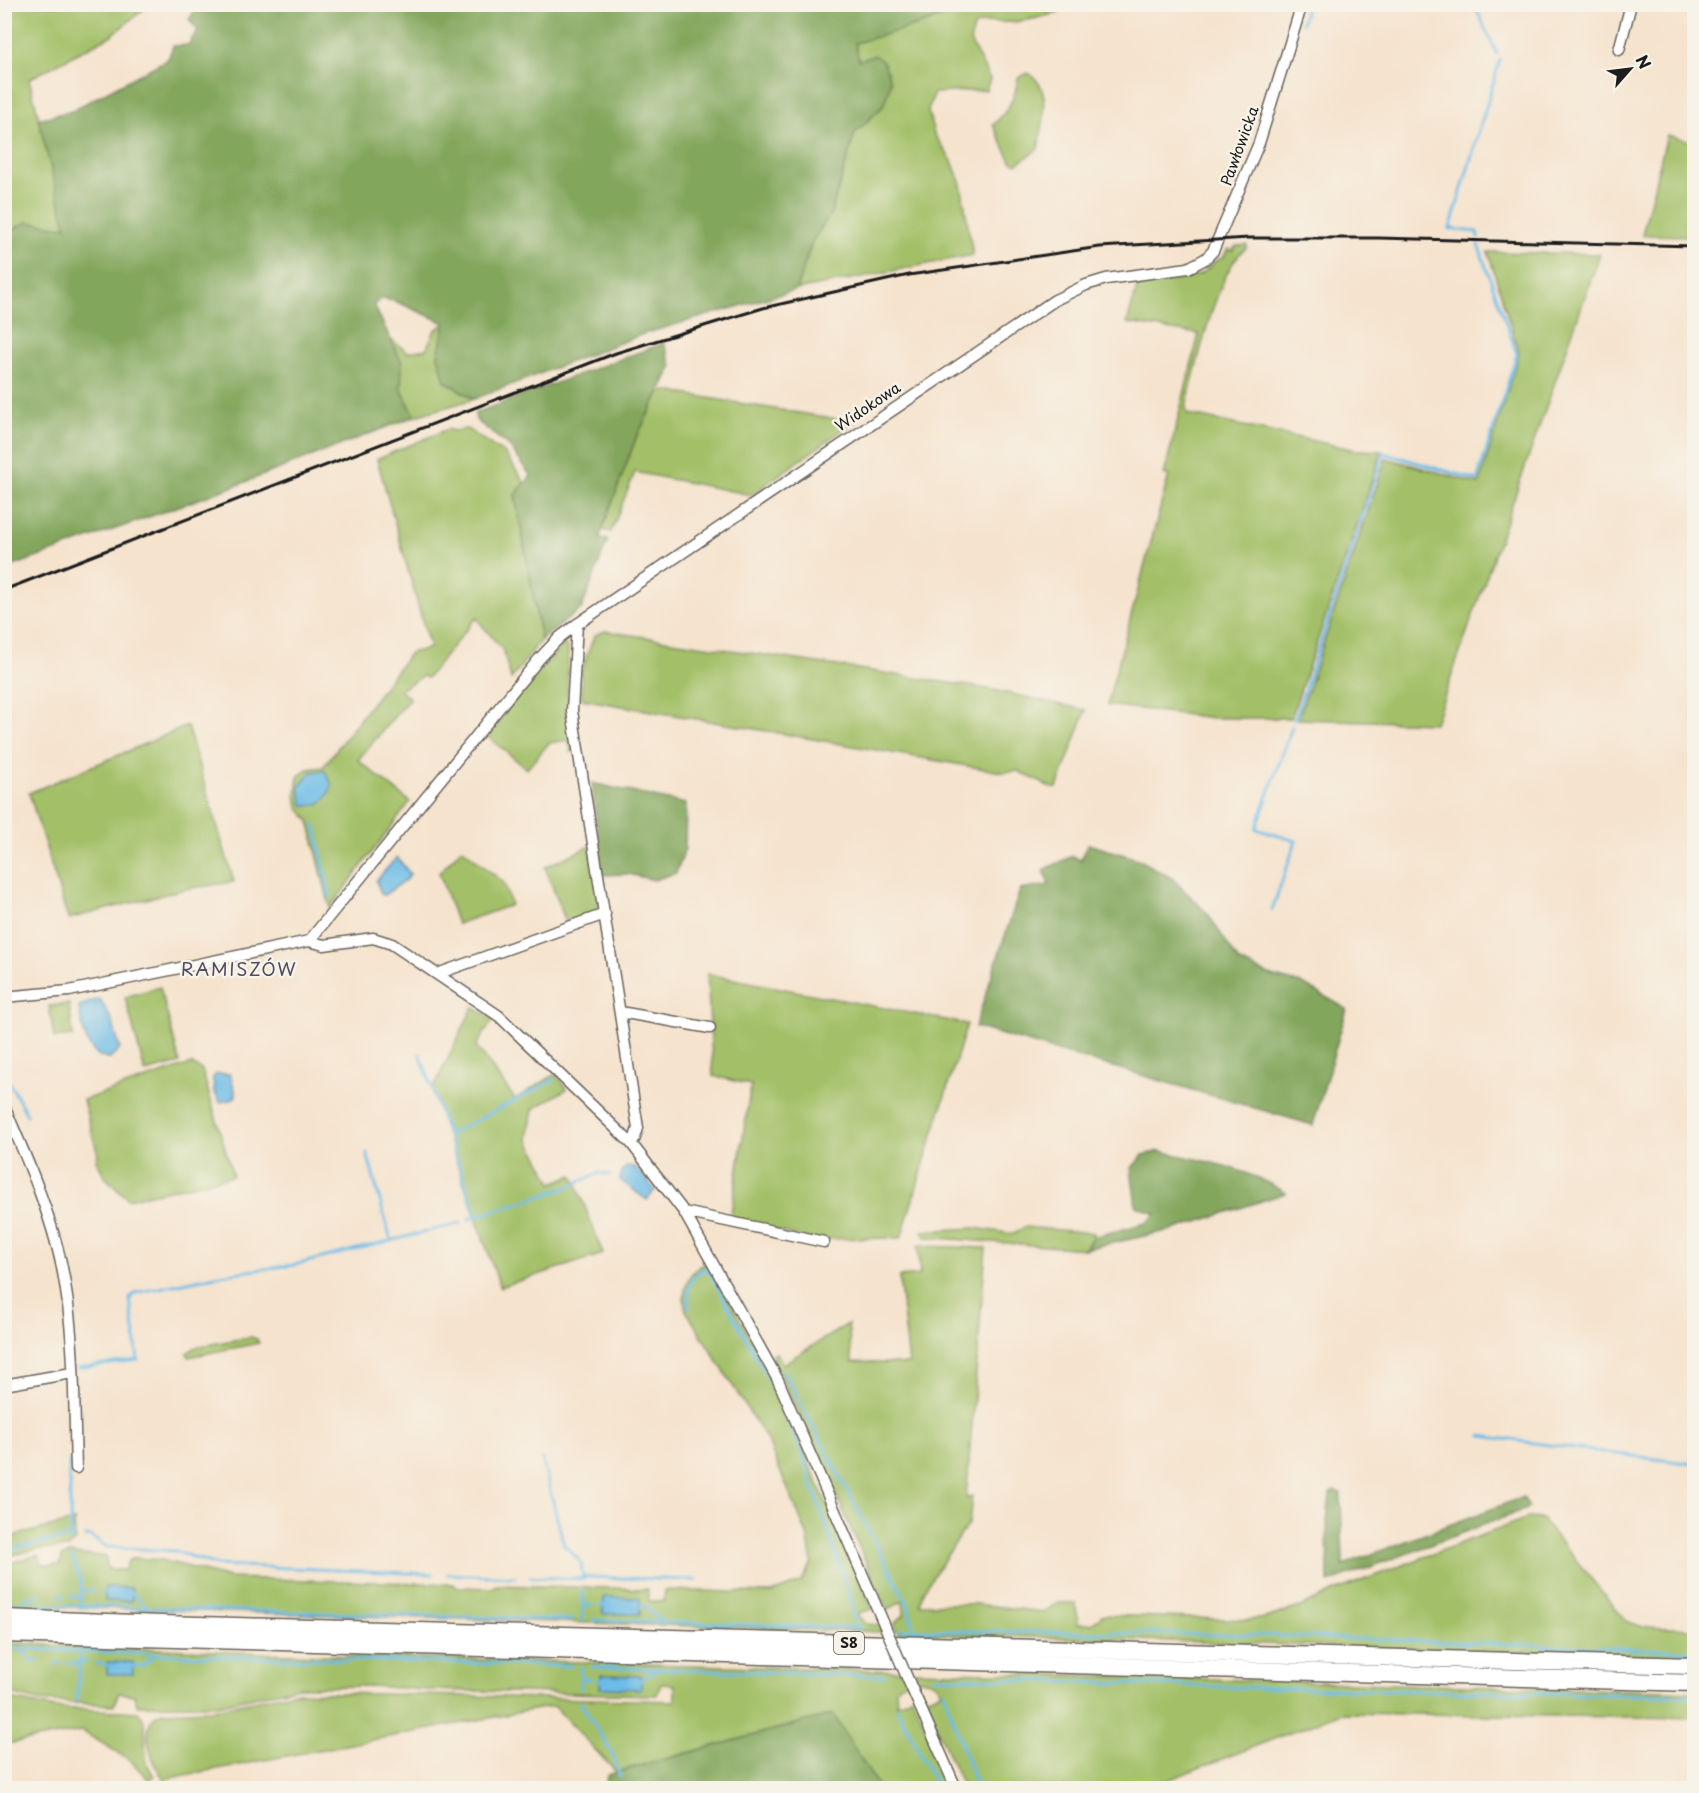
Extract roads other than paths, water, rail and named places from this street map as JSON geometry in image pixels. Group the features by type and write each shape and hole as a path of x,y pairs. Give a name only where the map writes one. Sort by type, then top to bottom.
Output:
{"highway":[{"name":"S8","path":"4,1618 171,1625 1695,1666"},
{"name":"S8","path":"4,1634 1695,1683"}],"street":[{"name":"Pawłowicka","path":"1173,271 1200,262 1216,246 1258,143 1302,4"},
{"path":"1619,50 1631,4"},
{"name":"Widokowa","path":"309,941 560,637 597,609 1055,300 1086,285 1106,279 1173,271"},
{"path":"577,624 572,711 638,1128 635,1138 630,1143"},
{"path":"437,974 605,914"},
{"path":"4,997 78,990 309,941 324,945 373,938 381,939 499,1016 630,1143 684,1212 778,1380 956,1788"},
{"path":"620,1012 710,1028"},
{"path":"4,1106 21,1143 62,1267 68,1300 76,1468"},
{"path":"684,1212 824,1242"},
{"path":"4,1385 72,1373"}],"water":[{"path":"325,771 331,783 329,794 323,801 314,805 303,805 299,787 311,772"},
{"path":"397,857 410,874 407,879 384,895 376,881"},
{"path":"100,999 112,1021 120,1049 110,1059 95,1053 90,1047 83,1030 80,1013 79,1006"},
{"path":"217,1074 230,1074 236,1094 234,1099 220,1102 214,1091 213,1077"},
{"path":"629,1166 636,1168 655,1190 647,1200 620,1180 622,1170"},
{"path":"105,1587 132,1588 132,1601 105,1601"},
{"path":"604,1597 640,1598 640,1614 603,1614"},
{"path":"107,1662 133,1662 133,1674 107,1674"},
{"path":"601,1675 641,1676 641,1689 600,1688"}],"waterway":[{"path":"1302,23 1307,4"},
{"path":"1474,4 1497,54"},
{"path":"1478,237 1477,232 1450,229 1500,60"},
{"path":"1295,719 1384,453 1477,480 1517,354 1478,244"},
{"path":"1272,910 1296,841 1256,829 1292,727"},
{"path":"315,825 330,897"},
{"path":"420,1054 477,1216"},
{"path":"4,1073 27,1115"},
{"path":"448,1135 554,1080"},
{"path":"367,1153 391,1241"},
{"path":"469,1219 568,1187 599,1173 610,1175"},
{"path":"79,1368 138,1360 130,1298 135,1293 226,1274 294,1265 461,1223"},
{"path":"689,1308 690,1284 696,1275 707,1268 773,1387 798,1443 851,1599 856,1628"},
{"path":"784,1372 908,1604 913,1630"},
{"path":"1481,1436 1694,1464"},
{"path":"542,1459 564,1545 581,1562 583,1579"},
{"path":"69,1461 71,1542"},
{"path":"85,1537 90,1536 107,1547 175,1551 217,1565 433,1574"},
{"path":"4,1550 70,1537"},
{"path":"72,1557 81,1582 81,1608"},
{"path":"448,1574 515,1577"},
{"path":"530,1577 584,1579"},
{"path":"584,1577 697,1580"},
{"path":"81,1590 93,1591"},
{"path":"583,1590 583,1621"},
{"path":"132,1593 148,1608"},
{"path":"20,1604 29,1597 39,1595"},
{"path":"59,1596 64,1596"},
{"path":"71,1596 81,1597"},
{"path":"4,1604 573,1620"},
{"path":"583,1605 592,1605"},
{"path":"640,1606 644,1606 661,1621"},
{"path":"593,1620 860,1628"},
{"path":"900,1630 1257,1635 1694,1651"},
{"path":"4,1648 571,1666"},
{"path":"22,1650 33,1661 38,1661"},
{"path":"77,1701 80,1651"},
{"path":"133,1666 142,1666 154,1656"},
{"path":"79,1662 87,1662"},
{"path":"56,1663 61,1663"},
{"path":"68,1663 79,1664"},
{"path":"95,1663 107,1665"},
{"path":"581,1667 581,1689"},
{"path":"592,1667 885,1676"},
{"path":"641,1680 658,1670"},
{"path":"934,1677 1224,1687 1694,1696"},
{"path":"581,1679 590,1679"},
{"path":"944,1692 977,1788"},
{"path":"581,1703 613,1755 620,1777"},
{"path":"897,1708 938,1788"}],"railway":[{"path":"4,590 616,353 763,308 909,275 1100,247 1249,238 1378,238 1694,246"}],"district":[{"name":"RAMISZÓW","path":"239,970"}]}
